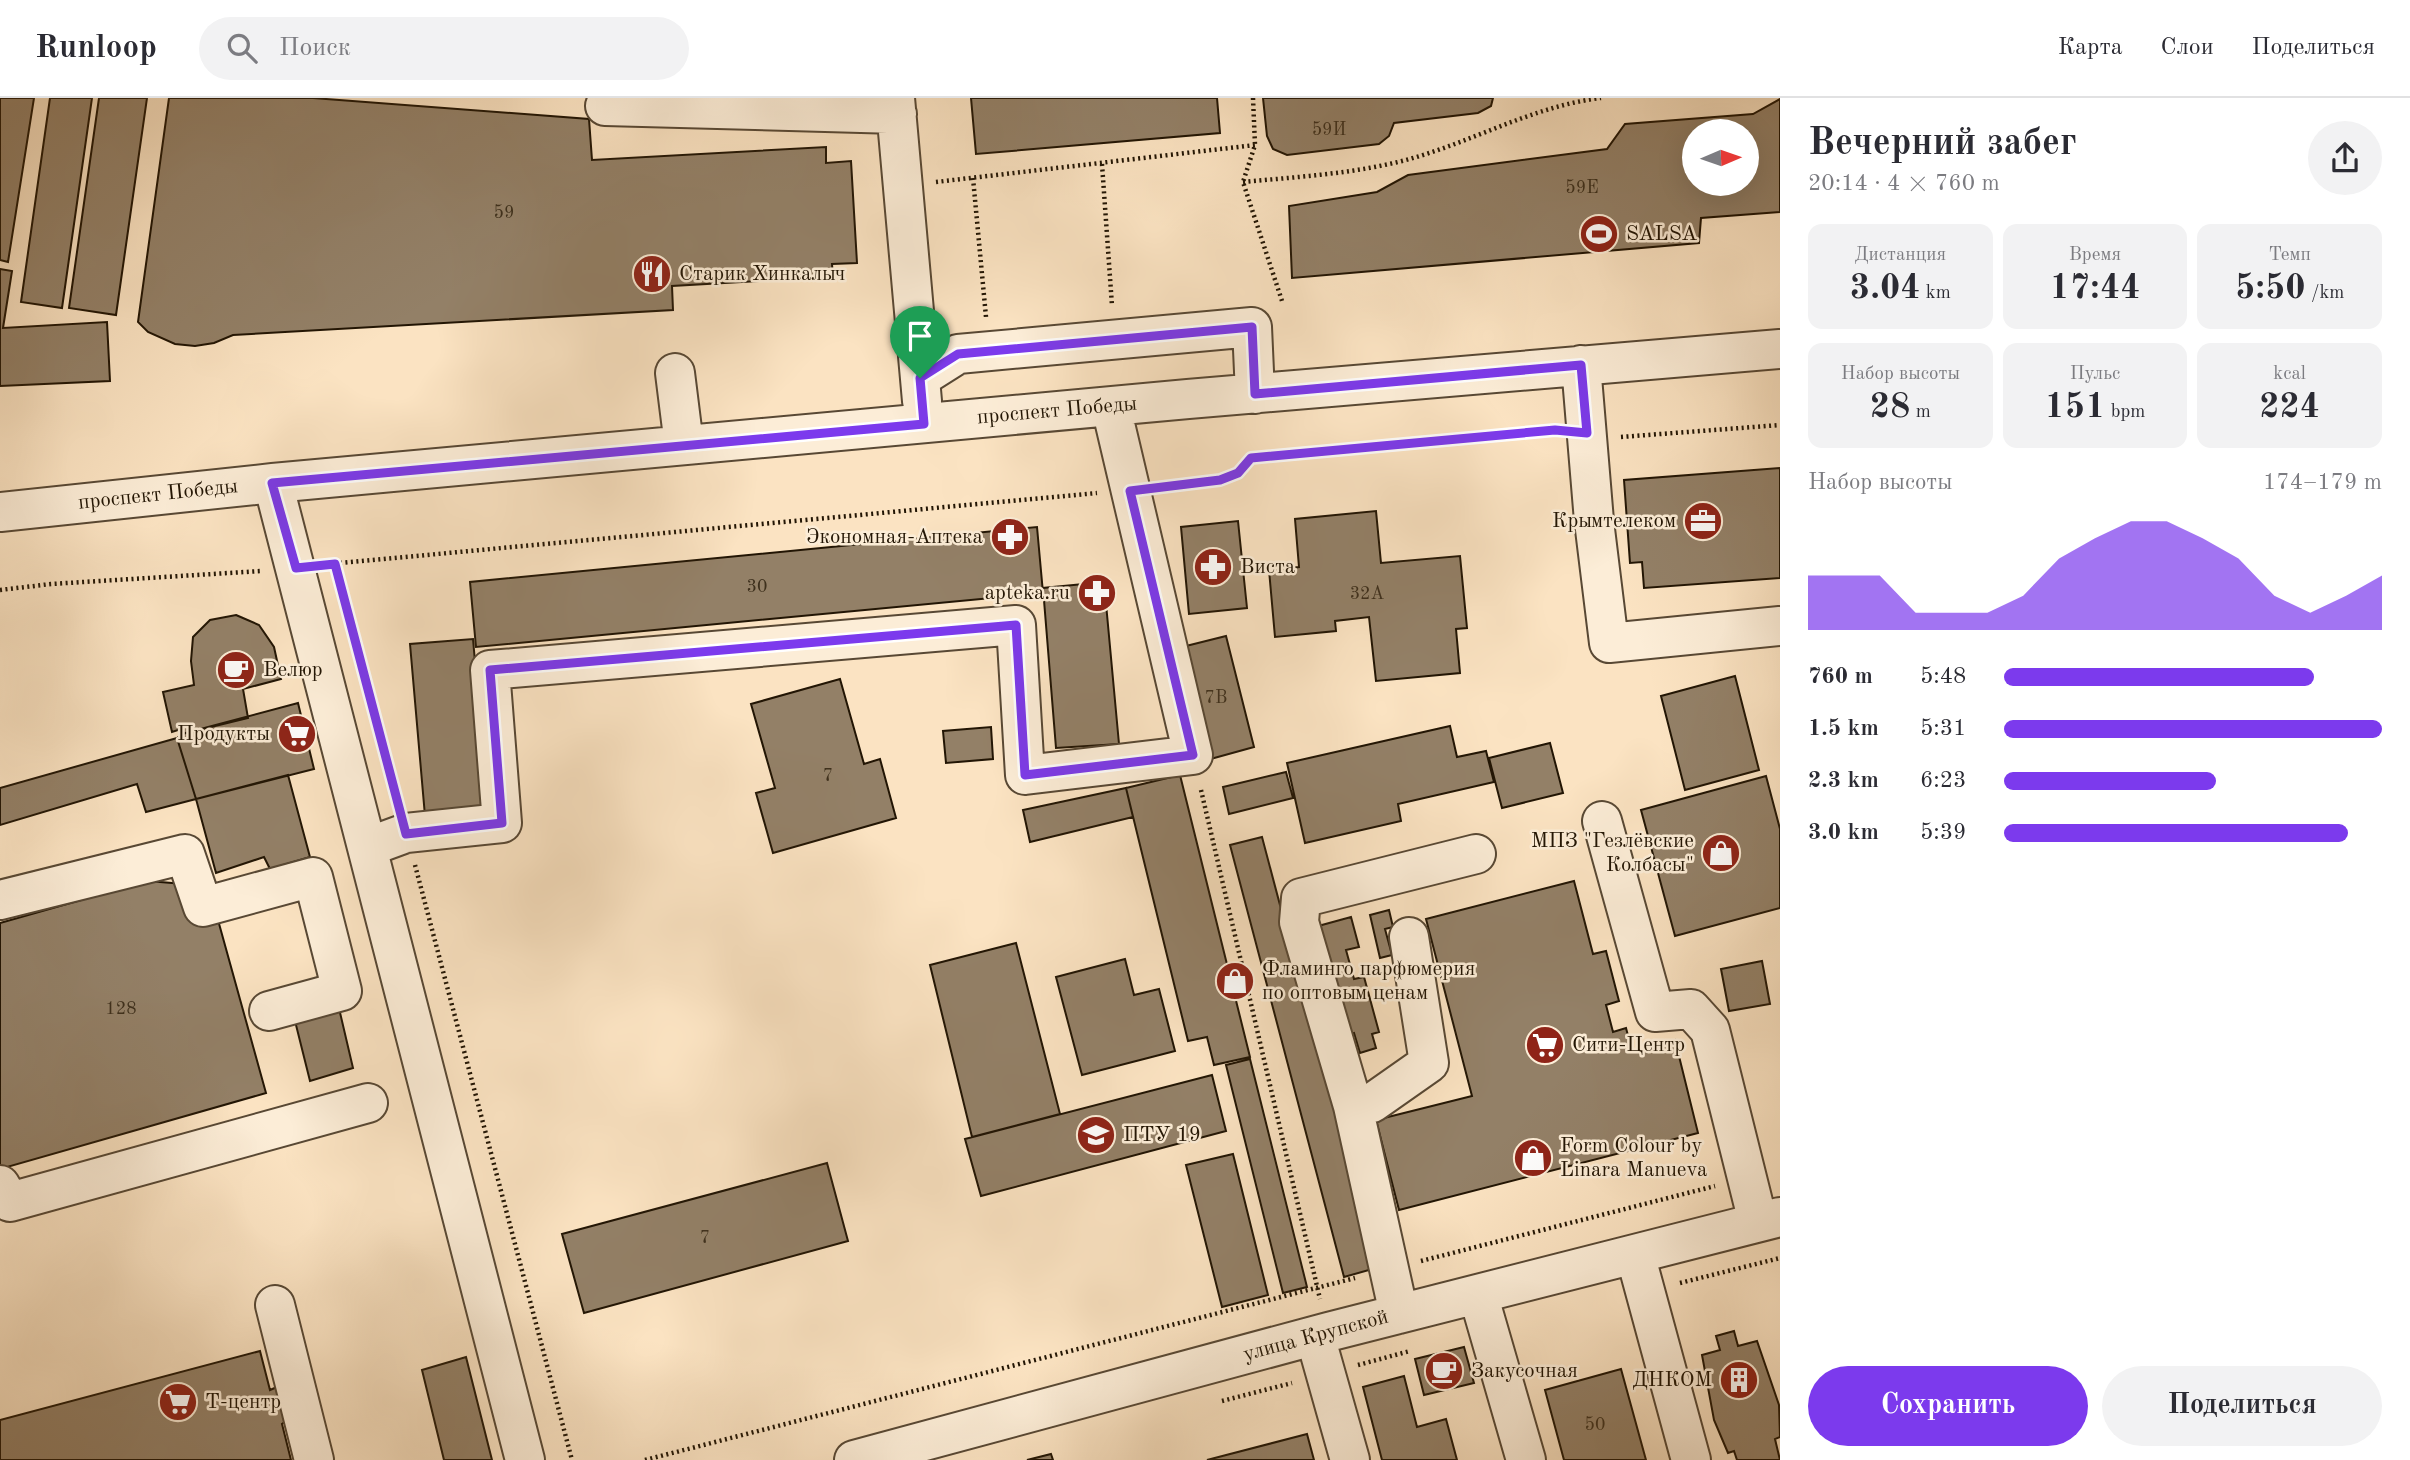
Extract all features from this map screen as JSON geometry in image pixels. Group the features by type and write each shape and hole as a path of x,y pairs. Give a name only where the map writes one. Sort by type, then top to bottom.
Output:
{"street":[{"path":"605,106 896,106 924,424"},
{"path":"920,378 958,354 1252,327 1255,394"},
{"name":"проспект Победы","path":"0,512 272,483 684,445 1780,349"},
{"path":"1581,365 1594,521 1609,642 1780,626"},
{"path":"675,373 684,445"},
{"path":"368,847 406,834 502,823 490,670 1016,625 1025,775 1193,755 1111,407"},
{"path":"272,483 525,1460"},
{"path":"1602,821 1655,1012 1691,1009 1710,1030 1747,1178 1769,1219"},
{"path":"0,900 185,854 203,907 313,877 342,991 270,1011"},
{"path":"1399,1314 1353,1107 1299,922 1301,898 1476,854"},
{"path":"1353,1107 1372,1103 1429,1063 1409,937"},
{"path":"0,1185 10,1202 368,1103"},
{"name":"улица Крупской","path":"854,1460 940,1448 1322,1334 1769,1219"},
{"path":"1636,1254 1691,1460"},
{"path":"1478,1294 1526,1460"},
{"path":"275,1306 314,1460"},
{"path":"1322,1334 1326,1374 1349,1460"}],"path":[{"path":"1253,98 1255,145 1243,182 1283,304"},
{"path":"1243,182 1340,173 1403,160 1479,136 1571,101 1601,98"},
{"path":"903,186 1255,145"},
{"path":"1102,164 1113,319"},
{"path":"973,178 986,319"},
{"path":"0,590 51,584 226,575 1130,491 1220,480 1238,473 1251,458 1555,430 1612,437 1637,437 1780,425"},
{"path":"335,564 572,1460"},
{"path":"1193,755 1318,1288 1322,1334"},
{"path":"645,1460 1747,1178"},
{"path":"1646,1292 1780,1258"},
{"path":"1221,1401 1422,1348"}],"building":[{"path":"0,98 34,98 8,262 0,260"},
{"path":"50,98 92,98 62,308 21,302"},
{"path":"99,98 147,98 116,315 69,308"},
{"path":"169,98 313,98 589,119 592,160 826,147 826,163 851,161 857,263 832,264 833,277 672,286 673,310 233,335 214,343 195,346 175,344 148,332 138,322"},
{"path":"971,98 1217,98 1220,133 976,154"},
{"path":"1263,98 1493,98 1491,106 1478,113 1394,123 1389,136 1379,144 1287,155 1273,149 1267,136"},
{"path":"1780,99 1780,212 1701,218 1699,243 1292,278 1289,206 1377,192 1408,175 1607,149 1625,124 1682,120 1682,196 1759,196 1759,119 1689,119 1753,114"},
{"path":"0,269 12,271 3,328 107,322 110,381 0,386"},
{"name":"Крымтелеком","path":"1780,468 1780,578 1644,588 1642,562 1630,563 1624,480"},
{"path":"1376,511 1381,563 1460,556 1467,628 1456,629 1460,673 1376,681 1369,617 1335,621 1336,631 1275,637 1269,570 1299,567 1295,519"},
{"name":"Виста","path":"1238,521 1247,608 1189,614 1181,527"},
{"path":"1037,527 1043,593 476,647 470,582"},
{"path":"1104,582 1119,744 1056,748 1043,588"},
{"name":"Велюр","path":"236,615 259,625 274,647 281,679 243,689 248,718 182,734 181,729 172,732 163,692 194,685 191,661 193,637 210,620"},
{"path":"1226,636 1254,747 1207,760 1178,648"},
{"path":"473,639 488,810 425,816 410,644"},
{"path":"1735,676 1759,770 1685,790 1661,696"},
{"path":"840,679 864,764 880,759 896,818 773,853 756,793 775,788 751,704"},
{"path":"298,703 314,769 196,799 177,738 182,734"},
{"path":"1450,726 1457,757 1486,751 1494,782 1398,804 1401,821 1305,843 1287,763"},
{"path":"991,727 993,759 946,763 943,731"},
{"path":"177,738 196,799 146,812 137,784 0,825 0,788"},
{"path":"1550,743 1563,793 1502,808 1489,758"},
{"path":"1286,772 1293,798 1229,814 1223,787"},
{"path":"288,775 310,857 270,869 264,857 216,873 196,799"},
{"path":"1180,775 1250,1057 1214,1065 1207,1037 1188,1041 1126,788"},
{"path":"1766,776 1780,829 1780,908 1675,936 1641,810"},
{"path":"1126,788 1133,817 1030,842 1023,810"},
{"path":"1262,837 1376,1268 1344,1277 1230,845"},
{"path":"148,881 184,884 218,920 266,1093 0,1169 0,923"},
{"name":"Сити-Центр","path":"1574,881 1593,954 1606,951 1619,1001 1606,1005 1613,1032 1626,1028 1632,1051 1675,1040 1698,1133 1399,1210 1376,1120 1472,1096 1426,919"},
{"path":"1389,910 1393,927 1385,929 1392,955 1380,958 1370,915"},
{"path":"1351,917 1359,947 1346,950 1354,979 1364,977 1379,1032 1372,1034 1376,1048 1360,1053 1354,1033 1347,1035 1311,928"},
{"path":"1016,943 1060,1114 972,1137 930,965"},
{"path":"1125,959 1134,995 1159,989 1175,1051 1082,1075 1056,977"},
{"path":"1762,961 1770,1004 1729,1011 1721,969"},
{"path":"338,1004 353,1068 310,1081 294,1017"},
{"path":"1250,1059 1307,1287 1283,1293 1226,1065"},
{"name":"ПТУ 19","path":"1212,1075 1226,1131 981,1196 965,1139"},
{"path":"1233,1154 1268,1295 1222,1307 1186,1165"},
{"path":"827,1163 848,1241 584,1313 562,1234"},
{"name":"ДНКОМ","path":"1734,1331 1738,1346 1757,1341 1779,1405 1780,1437 1775,1439 1780,1460 1737,1460 1734,1451 1728,1453 1714,1420 1702,1355 1720,1350 1716,1336"},
{"name":"Закусочная","path":"1464,1347 1474,1383 1424,1395 1415,1359"},
{"name":"Т-центр","path":"260,1351 270,1390 284,1384 292,1417 282,1424 291,1460 0,1460 0,1420"},
{"path":"466,1357 492,1460 444,1460 422,1370"},
{"path":"1621,1369 1646,1460 1564,1460 1545,1390"},
{"path":"1404,1376 1417,1427 1446,1419 1457,1460 1382,1460 1363,1387"},
{"path":"1307,1434 1314,1460 1207,1460"},
{"path":"1051,1454 1053,1460 1027,1460"}],"place":[{"name":"SALSA","path":"1599,234"},
{"name":"Старик Хинкалыч","path":"652,274"},
{"name":"Крымтелеком","path":"1703,521"},
{"name":"Экономная-Аптека","path":"1010,537"},
{"name":"Виста","path":"1213,567"},
{"name":"apteka.ru","path":"1097,593"},
{"name":"Велюр","path":"236,670"},
{"name":"Продукты","path":"297,734"},
{"name":"МПЗ \"Гезлёвские Колбасы\"","path":"1721,853"},
{"name":"Фламинго парфюмерия по оптовым ценам","path":"1235,981"},
{"name":"Сити-Центр","path":"1545,1045"},
{"name":"ПТУ 19","path":"1096,1135"},
{"name":"Form Colour by Linara Manueva","path":"1533,1158"},
{"name":"Закусочная","path":"1444,1371"},
{"name":"ДНКОМ","path":"1739,1380"},
{"name":"Т-центр","path":"178,1402"}],"route":[{"path":"1252,327 1255,394 1581,365 1587,433 1555,430 1251,458 1238,473 1220,480 1130,491 1193,755 1025,775 1016,625 490,670 502,823 406,834 335,564 296,568 272,483 924,424 920,378 958,354 1252,327"}]}
